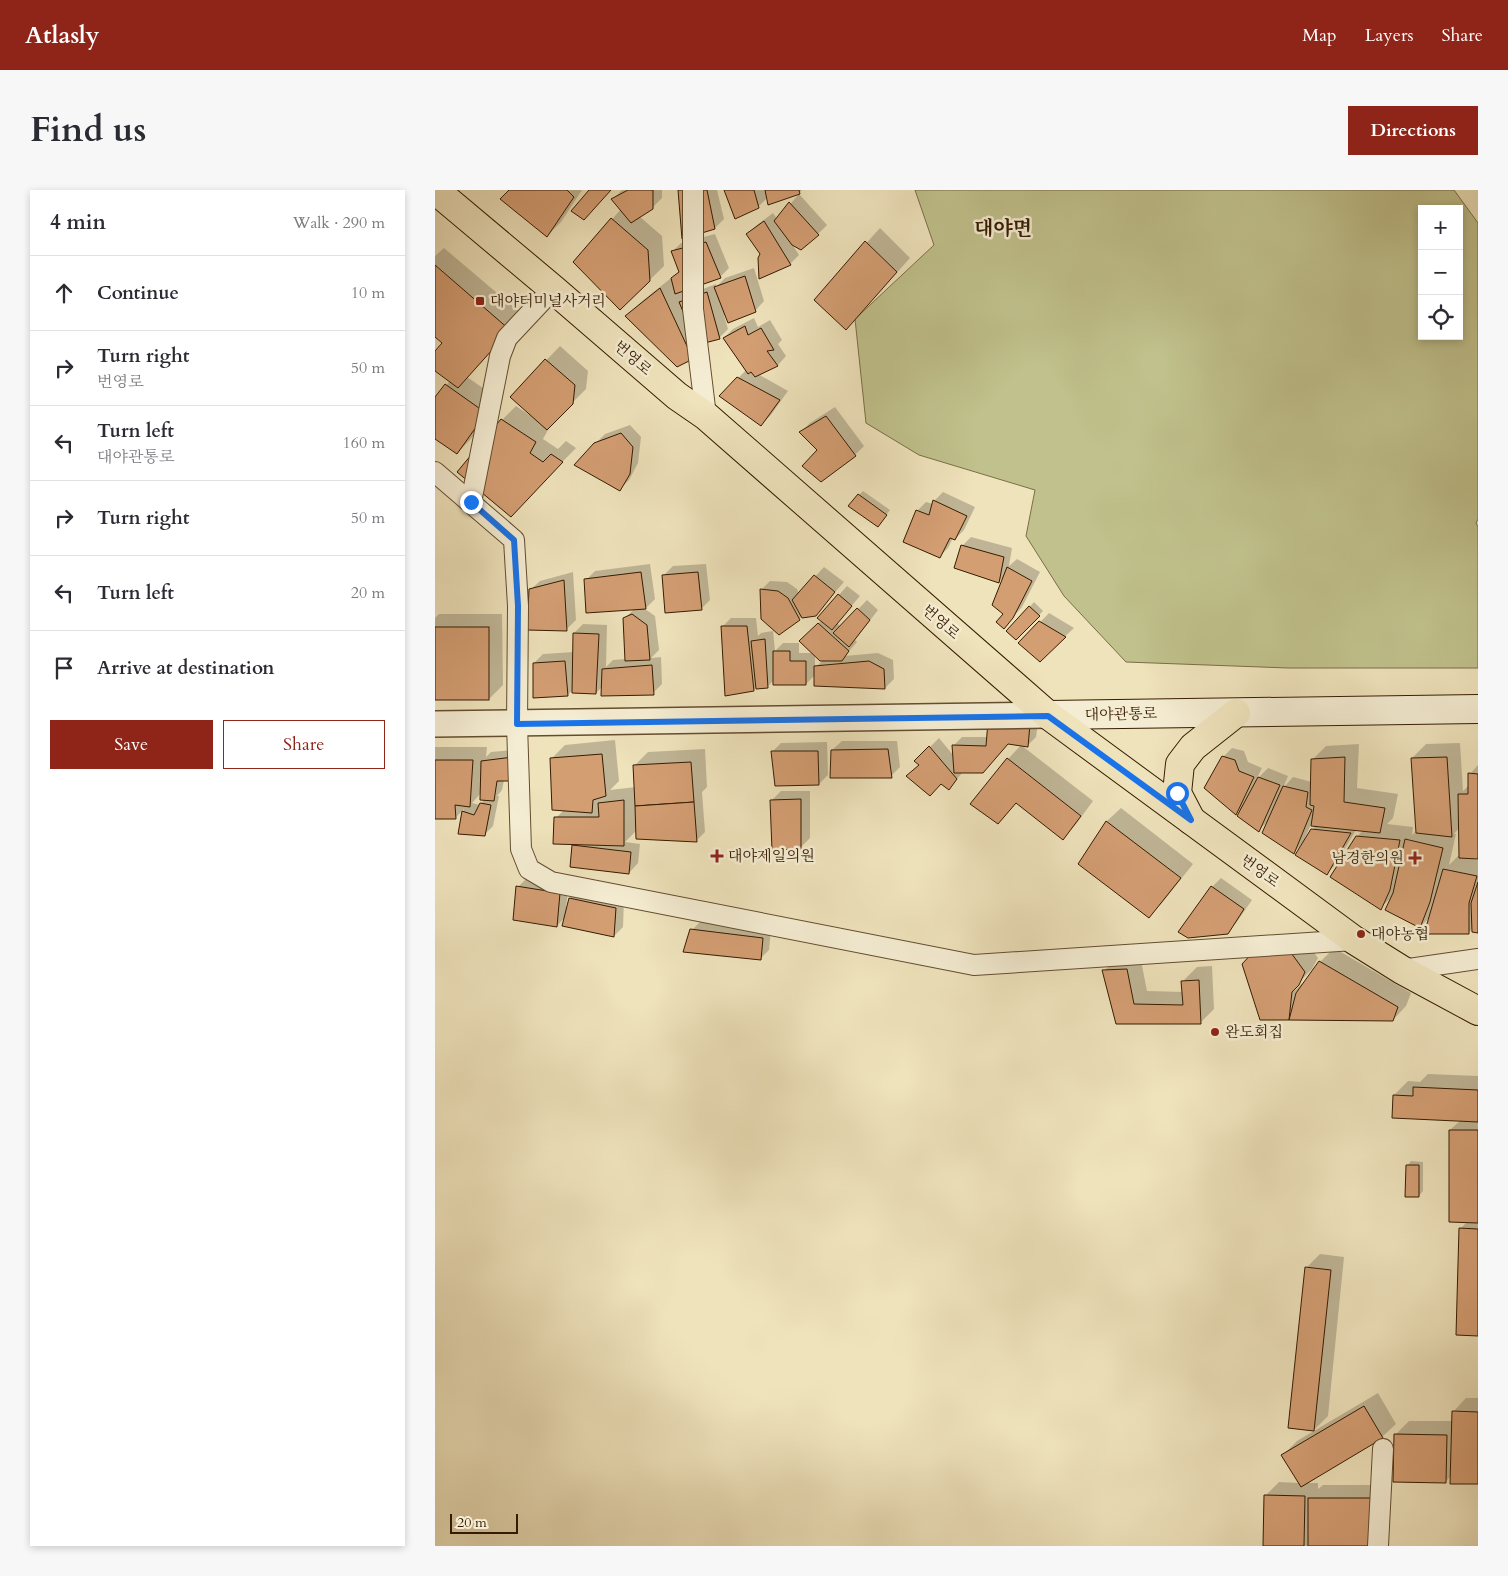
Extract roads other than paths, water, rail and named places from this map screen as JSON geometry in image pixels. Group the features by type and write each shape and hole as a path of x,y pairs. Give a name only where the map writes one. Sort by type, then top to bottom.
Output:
{"main road":[{"name":"번영로","path":"435,190 677,396 706,416 1048,716 1354,940 1402,970 1478,1011"},
{"name":"대야관통로","path":"1048,716 1478,710"},
{"path":"1191,820 1177,793 1180,764 1193,747 1236,713"}],"street":[{"path":"693,190 693,308 706,416"},
{"path":"471,502 501,356 507,338 553,289"},
{"path":"435,472 514,540 518,606 517,724 521,849 529,869 551,882 974,965 1354,940"},
{"name":"대야관통로","path":"435,724 1048,716"},
{"path":"1402,970 1478,959"},
{"path":"1378,1546 1383,1449"}],"place":[{"name":"대야터미널사거리","path":"480,301"},
{"name":"대야제일의원","path":"717,856"},
{"name":"남경한의원","path":"1415,858"},
{"name":"대야농협","path":"1361,934"},
{"name":"완도회집","path":"1215,1032"}],"district":[{"name":"대야면","path":"1003,228"}]}
